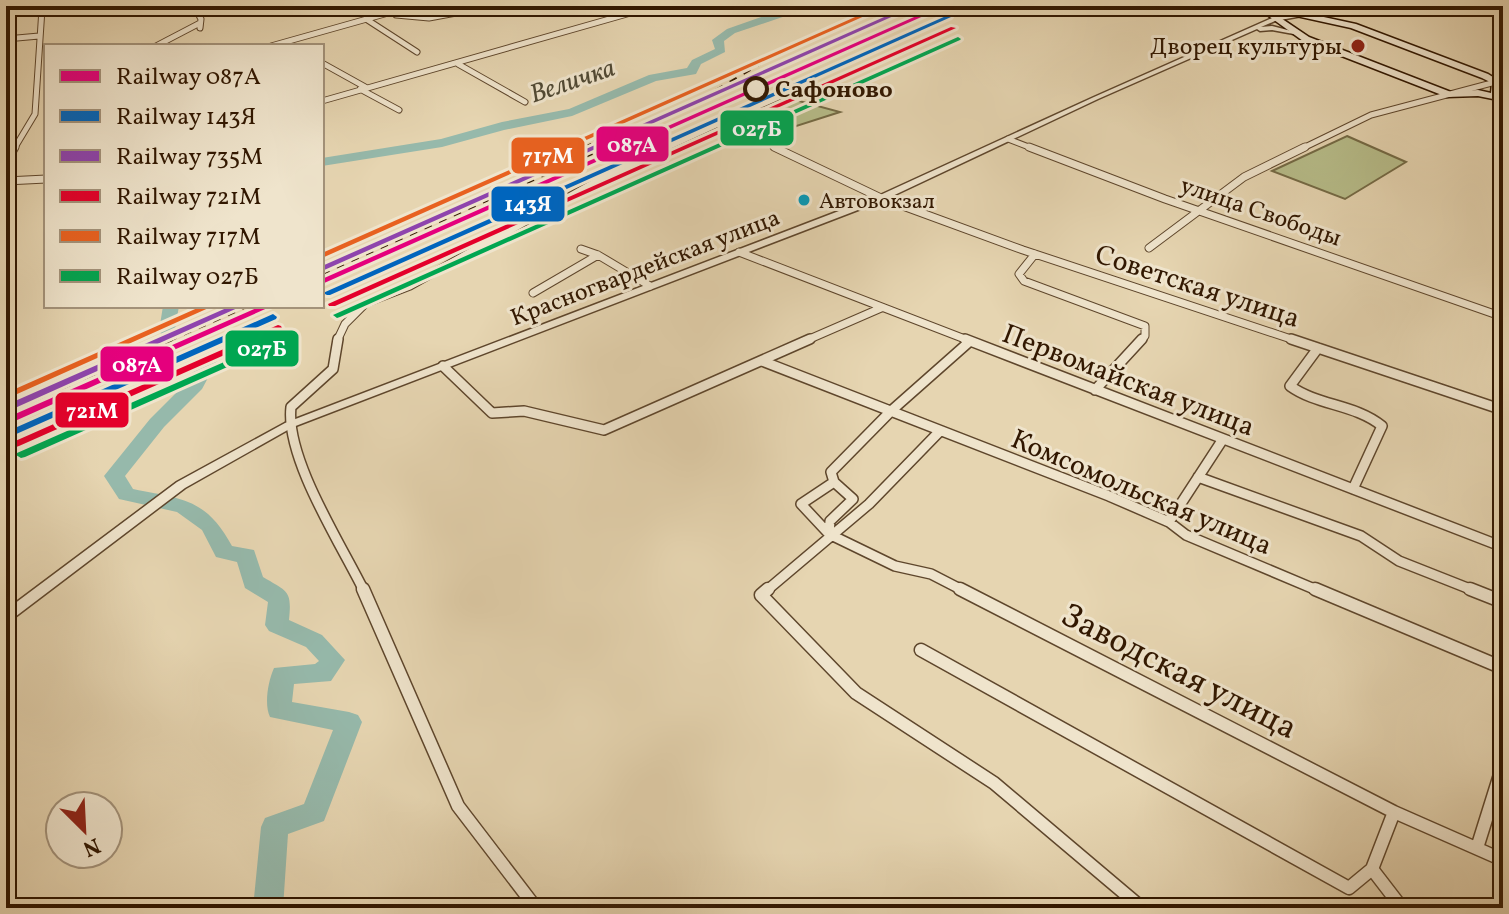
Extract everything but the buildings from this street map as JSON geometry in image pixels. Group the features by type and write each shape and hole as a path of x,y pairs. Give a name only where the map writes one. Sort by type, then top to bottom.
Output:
{"main road":[{"path":"1261,6 1353,26 1500,81 1494,91 1501,98"},
{"path":"1261,6 1297,34 1450,95 1478,93 1501,98"}],"street":[{"path":"160,44 200,26 194,6"},
{"path":"286,44 413,6"},
{"path":"376,16 411,14 429,18 494,6"},
{"path":"619,6 632,10"},
{"path":"324,100 458,64 632,10 655,6"},
{"path":"6,162 35,114 42,9"},
{"name":"Красногвардейская улица","path":"6,617 181,485 289,425 881,198 1274,19 1300,15"},
{"path":"366,19 417,52"},
{"path":"1247,31 1272,28 1297,34"},
{"path":"6,39 39,36"},
{"path":"324,64 399,110"},
{"path":"458,64 525,102"},
{"path":"1149,248 1244,177 1371,115 1500,81"},
{"path":"536,908 458,806 375,613 303,469 289,425 291,407 333,369 332,347 343,326 356,311 381,292 410,286 612,173 797,89"},
{"name":"Советская улица","path":"727,120 747,134 881,198 1035,254 1503,410"},
{"name":"улица Свободы","path":"1008,139 1198,210 1503,317"},
{"path":"6,181 44,179"},
{"path":"581,249 598,255 650,286"},
{"name":"Первомайская улица","path":"739,252 1503,547"},
{"path":"1035,254 1019,274 1024,281 1145,326 1145,336 1095,390"},
{"path":"533,293 598,255"},
{"path":"443,366 492,413 524,411 604,430 881,308"},
{"path":"829,534 830,521 853,499 834,482 831,472 891,411 969,342"},
{"path":"1318,348 1290,386 1305,395 1372,418 1382,426 1353,489"},
{"name":"Комсомольская улица","path":"762,361 1169,522 1186,535 1503,668"},
{"path":"940,431 869,504 829,534 761,595 856,693 994,783 1142,908"},
{"path":"1169,522 1223,439"},
{"path":"1198,477 1361,536 1399,561 1503,602"},
{"path":"829,534 801,504 834,482"},
{"name":"Заводская улица","path":"829,534 895,566 931,574 1394,812 1503,860"},
{"path":"921,650 1349,888 1372,869 1394,812"},
{"path":"1477,848 1503,765"},
{"path":"1372,869 1402,908"}],"green space":[{"path":"788,98 840,112 796,126 788,137 763,136 742,123"},
{"path":"1347,136 1406,162 1345,199 1272,171"}],"waterway":[{"name":"Величка","path":"324,162 442,143 502,126 572,112 653,78 692,71 696,62 721,50 718,40 731,31 810,6"},
{"name":"Величка","path":"168,331 171,308"},
{"name":"Величка","path":"208,361 195,385 157,423 114,476 126,494 183,506 210,525 224,552 246,556 253,582 280,598 277,625 314,641 333,660 322,674 283,675 279,710 349,722 314,812 275,827 268,908"}],"railway":[{"path":"702,98 809,36"},
{"path":"584,147 695,101"},
{"path":"549,158 594,141"},
{"path":"324,273 601,150"},
{"path":"169,341 244,308"},
{"path":"6,413 173,339"}],"rail line":[{"name":"717М","path":"324,255 884,6"},
{"name":"735М","path":"324,268 913,6"},
{"name":"087А","path":"324,281 943,6"},
{"name":"143Я","path":"327,293 948,17"},
{"name":"721М","path":"332,304 953,28"},
{"name":"027Б","path":"337,315 958,39"},
{"name":"717М","path":"6,396 204,308"},
{"name":"735М","path":"6,409 233,308"},
{"name":"087А","path":"6,422 263,308"},
{"name":"143Я","path":"11,433 273,317"},
{"name":"721М","path":"16,444 278,328"},
{"name":"027Б","path":"21,455 283,339"}],"place":[{"name":"Дворец культуры","path":"1358,46"},
{"name":"Сафоново","path":"756,89"},
{"name":"Автовокзал","path":"804,200"}]}
